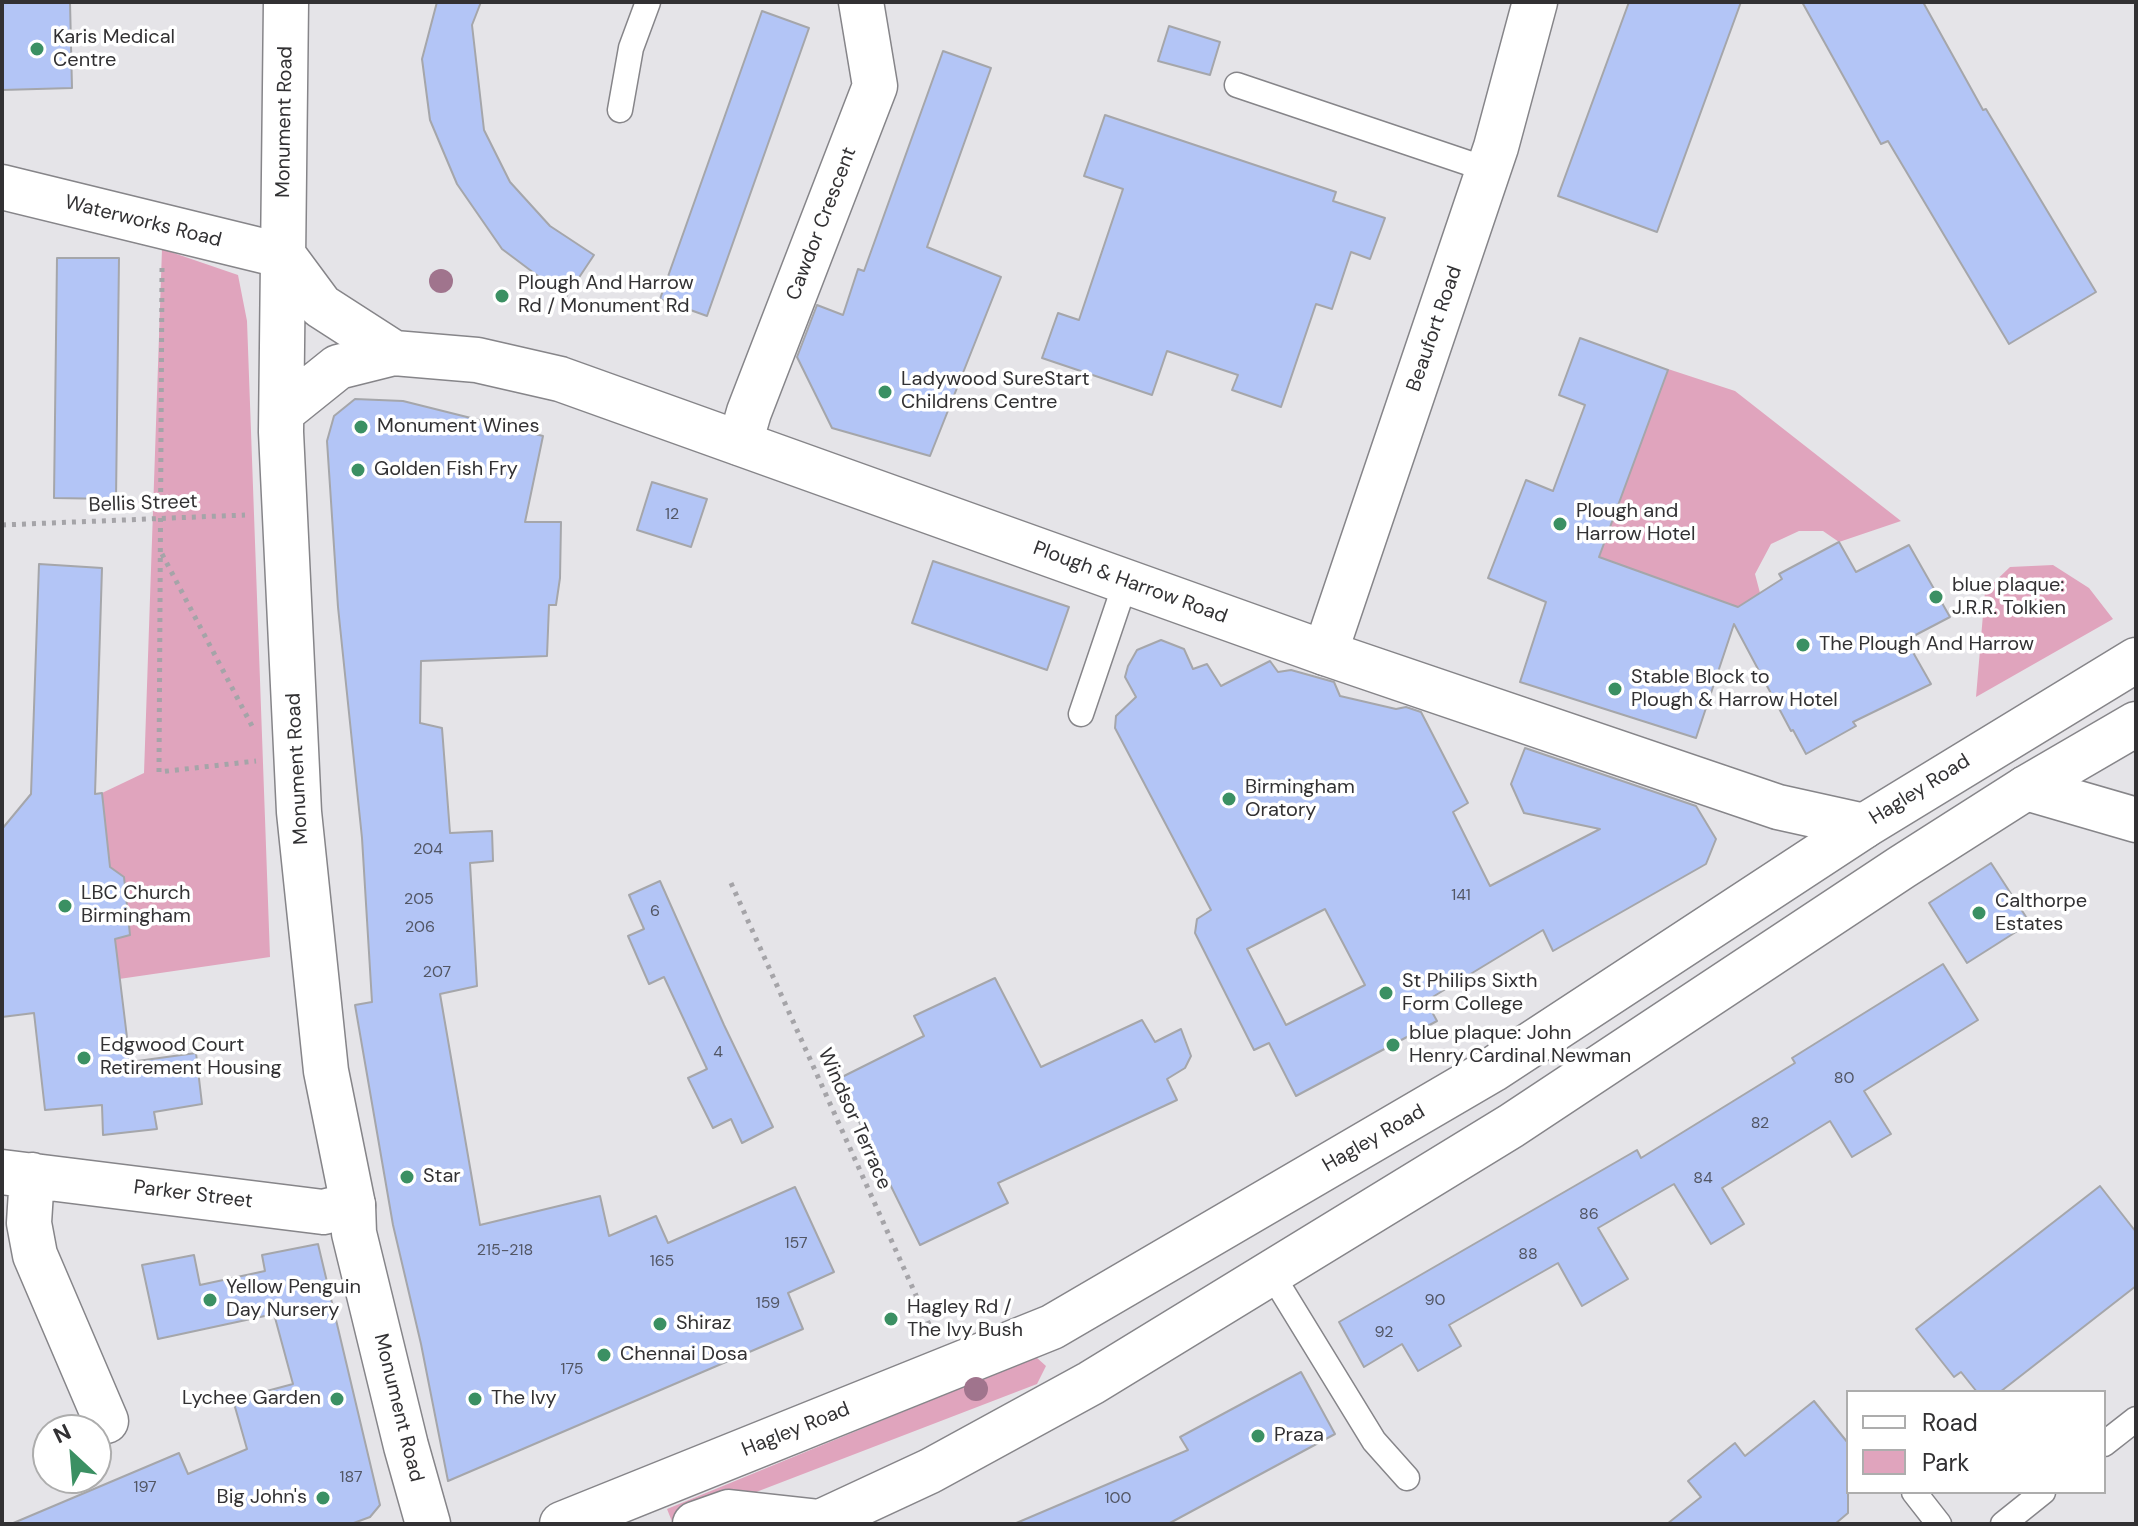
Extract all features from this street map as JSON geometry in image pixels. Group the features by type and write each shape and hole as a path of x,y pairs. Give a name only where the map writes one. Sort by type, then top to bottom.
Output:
{"main road":[{"name":"Monument Road","path":"286,2 282,412 299,812 326,1071 353,1205 354,1233 428,1524"},
{"name":"Cawdor Crescent","path":"740,443 749,412 875,86 861,2"},
{"name":"Beaufort Road","path":"1325,653 1489,170 1535,2"},
{"name":"Waterworks Road","path":"2,187 284,256"},
{"name":"Plough & Harrow Road","path":"284,256 321,306 394,353"},
{"name":"Plough & Harrow Road","path":"282,412 338,367 394,353 477,360 560,379 1325,653 1778,807 1890,841"},
{"name":"Hagley Road","path":"818,1523 930,1471 1091,1383 1511,1126 2136,660"},
{"name":"Hagley Road","path":"562,1524 1052,1327 1890,841 2026,788 2136,724"},
{"path":"2026,788 2136,820"},
{"name":"Parker Street","path":"103,1414 35,1255 17,1174 323,1212 353,1205"},
{"path":"1052,1327 1091,1383"},
{"path":"695,1524 729,1512 818,1523"}],"lane":[{"path":"620,110 631,48 648,2"},
{"path":"1237,85 1489,170"},
{"path":"1081,714 1126,581"},
{"path":"1271,1273 1374,1441 1407,1478"},
{"path":"2106,1442 2136,1419"},
{"path":"1916,1494 1939,1524"},
{"path":"2003,1524 2040,1494"}],"path":[{"path":"162,227 159,772 269,760 299,812"},
{"name":"Bellis Street","path":"2,525 285,513"},
{"path":"161,553 255,732"},
{"name":"Windsor Terrace","path":"731,883 949,1368"}],"green space":[{"path":"162,249 238,275 247,321 270,957 119,979 115,939 130,935 124,877 110,867 102,793 144,773"},
{"path":"1668,369 1735,391 1901,521 1839,542 1823,531 1799,531 1771,544 1755,574 1760,593 1733,611 1712,597 1599,557"},
{"path":"2053,565 2089,588 2113,619 1976,697 1985,591 2010,567"},
{"path":"1036,1357 1046,1366 1037,1384 673,1524 667,1509"}],"building":[{"name":"Karis Medical Centre","path":"2,2 70,2 72,88 2,90"},
{"path":"437,2 481,2 472,25 484,130 510,182 550,226 594,255 566,297 502,249 457,184 430,120 422,59"},
{"path":"1629,2 1741,2 1657,232 1558,196"},
{"path":"1802,2 1923,2 1983,110 1986,109 2096,292 2009,344 1888,141 1881,144"},
{"path":"762,11 809,28 707,316 660,299"},
{"path":"1169,26 1220,42 1210,75 1158,61"},
{"path":"943,51 991,68 927,247 1001,277 930,456 832,428 797,357 817,305 843,315 858,269 864,271"},
{"path":"1105,115 1336,192 1333,201 1385,218 1370,259 1351,252 1332,309 1316,304 1281,407 1232,390 1238,375 1167,351 1152,395 1042,358 1058,313 1079,320 1123,189 1084,176"},
{"path":"57,258 119,258 116,499 54,498"},
{"path":"1580,338 1668,370 1599,557 1738,607 1782,579 1779,574 1839,542 1856,572 1909,545 1950,617 1906,640 1931,684 1853,722 1856,726 1806,754 1734,624 1696,738 1520,682 1546,602 1488,578 1526,480 1553,491 1585,405 1559,395"},
{"path":"355,399 403,401 543,436 525,522 561,522 560,578 556,605 549,605 547,656 421,661 420,723 442,728 450,833 492,831 493,861 470,863 477,986 440,994 480,1225 600,1196 609,1236 656,1216 668,1243 795,1187 834,1272 788,1293 803,1329 448,1481 393,1225 355,1005 372,1002 362,838 338,607 327,441 334,416"},
{"path":"652,482 707,499 691,547 637,530"},
{"path":"933,561 1069,607 1047,670 912,623"},
{"path":"39,564 102,568 95,794 102,793 110,867 124,877 130,935 115,939 130,1062 196,1053 202,1104 154,1112 157,1129 103,1135 102,1105 45,1110 34,1013 2,1017 2,829 31,794"},
{"path":"1161,640 1184,649 1193,669 1207,664 1221,686 1270,661 1278,672 1291,670 1334,682 1340,696 1421,712 1468,803 1453,812 1490,886 1600,829 1524,813 1511,784 1525,748 1696,806 1716,839 1706,864 1553,951 1543,930 1426,1001 1437,1021 1296,1096 1269,1043 1254,1050 1195,933 1197,919 1211,910 1115,728 1116,716 1136,697 1125,677 1137,650","holes":["1325,909 1365,985 1286,1025 1247,949"]},
{"name":"Calthorpe Estates","path":"1991,863 2030,923 1967,963 1929,903"},
{"path":"660,881 773,1127 742,1143 731,1119 713,1128 688,1078 707,1069 664,977 649,984 628,936 644,929 629,895"},
{"path":"1943,964 1978,1020 1864,1091 1891,1134 1852,1157 1830,1121 1722,1188 1744,1224 1711,1244 1674,1184 1598,1228 1628,1279 1582,1306 1558,1263 1449,1325 1461,1346 1418,1371 1402,1344 1364,1367 1339,1322 1637,1150 1641,1158 1795,1063 1792,1058"},
{"path":"995,978 1041,1067 1142,1020 1155,1042 1181,1029 1191,1056 1185,1068 1167,1079 1177,1100 998,1183 1008,1203 920,1245 838,1079 924,1036 914,1016"},
{"path":"2100,1186 2136,1232 2136,1286 2003,1390 1975,1390 1961,1372 1954,1377 1916,1329"},
{"path":"318,1244 380,1505 370,1517 351,1524 11,1524 82,1494 112,1494 112,1481 179,1453 188,1474 247,1449 233,1400 293,1384 274,1314 158,1339 142,1265 194,1255 200,1285 265,1271 262,1255"},
{"path":"1301,1372 1335,1434 1168,1524 1014,1524 1188,1450 1180,1437"},
{"path":"1814,1401 1846,1441 1848,1513 1835,1524 1667,1524 1701,1497 1688,1481 1735,1443 1745,1456"}],"place":[{"name":"Karis Medical Centre","path":"37,49"},
{"name":"Plough And Harrow Rd / Monument Rd","path":"502,296"},
{"name":"Ladywood SureStart Childrens Centre","path":"885,392"},
{"name":"Monument Wines","path":"361,427"},
{"name":"Golden Fish Fry","path":"358,470"},
{"name":"Plough and Harrow Hotel","path":"1560,524"},
{"name":"blue plaque: J.R.R. Tolkien","path":"1936,597"},
{"name":"The Plough And Harrow","path":"1803,645"},
{"name":"Stable Block to Plough & Harrow Hotel","path":"1615,689"},
{"name":"Birmingham Oratory","path":"1229,799"},
{"name":"LBC Church Birmingham","path":"65,906"},
{"name":"Calthorpe Estates","path":"1979,913"},
{"name":"St Philips Sixth Form College","path":"1386,993"},
{"name":"blue plaque: John Henry Cardinal Newman","path":"1393,1045"},
{"name":"Edgwood Court Retirement Housing","path":"84,1058"},
{"name":"Star","path":"407,1177"},
{"name":"Yellow Penguin Day Nursery","path":"210,1300"},
{"name":"Hagley Rd / The Ivy Bush","path":"891,1319"},
{"name":"Shiraz","path":"660,1324"},
{"name":"Chennai Dosa","path":"604,1355"},
{"name":"Lychee Garden","path":"337,1399"},
{"name":"The Ivy","path":"475,1399"},
{"name":"Praza","path":"1258,1436"},
{"name":"Big John's","path":"323,1498"}]}
